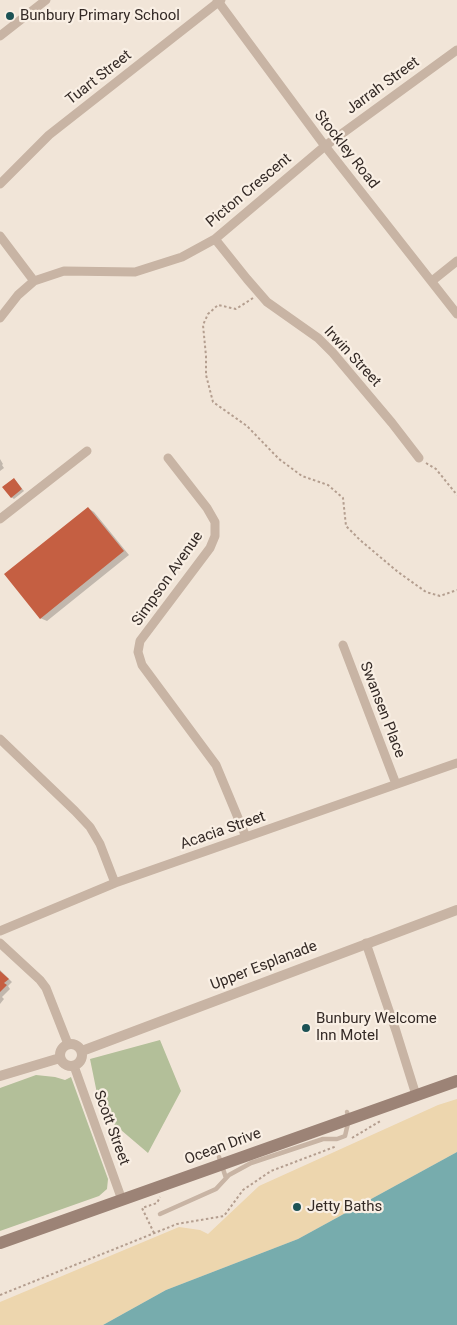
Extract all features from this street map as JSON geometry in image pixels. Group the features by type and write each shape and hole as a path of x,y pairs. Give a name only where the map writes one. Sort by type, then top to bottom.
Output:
{"main road":[{"name":"Ocean Drive","path":"415,1092 457,1072"},
{"name":"Ocean Drive","path":"0,1235 120,1196 415,1092 457,1081"},
{"name":"Ocean Drive","path":"0,1243 120,1196 157,1188 220,1161"}],"street":[{"path":"0,36 46,0"},
{"name":"Stockley Road","path":"219,1 325,146 457,314"},
{"name":"Tuart Street","path":"0,184 49,134 219,1"},
{"name":"Jarrah Street","path":"325,146 457,50"},
{"name":"Picton Crescent","path":"0,318 18,295 34,280 64,271 135,272 182,257 216,239 325,146"},
{"path":"0,236 34,280"},
{"name":"Irwin Street","path":"216,239 247,280 267,302 318,338 333,353 419,458"},
{"path":"432,281 457,261"},
{"path":"0,518 87,451"},
{"name":"Simpson Avenue","path":"168,458 207,508 215,522 215,536 210,548 140,641 138,652 142,665 216,765 246,837"},
{"name":"Swansen Place","path":"343,645 396,784"},
{"path":"0,739 76,811 90,827 100,844 115,883"},
{"name":"Acacia Street","path":"0,931 115,883 457,763"},
{"name":"Upper Esplanade","path":"82,1051 457,910"},
{"path":"0,943 40,980 46,988 68,1044"},
{"path":"366,943 415,1092"},
{"path":"68,1044 78,1046 82,1051 82,1059 74,1066 67,1066 61,1062 60,1051 68,1044"},
{"path":"0,1076 60,1058"},
{"name":"Scott Street","path":"74,1066 120,1196"}],"lane":[{"path":"160,1214 216,1189 229,1175 251,1163 323,1139 346,1136 348,1115"},
{"path":"220,1161 226,1178"}],"path":[{"path":"260,294 236,309 218,305 208,314 203,325 206,375 213,402 247,426 279,459 302,476 328,485 344,498 346,526 398,572 426,592 440,596 457,590"},
{"path":"419,458 436,470 457,495"},
{"path":"350,1140 387,1117"},
{"path":"0,1295 177,1224 224,1216 243,1190 271,1171 342,1144"},
{"path":"154,1233 142,1208 157,1203 160,1198 157,1188"}],"green space":[{"path":"160,1040 181,1091 148,1153 101,1113 90,1059"},
{"path":"36,1075 65,1080 71,1077 108,1179 107,1189 99,1196 0,1231 0,1088"}],"sand":[{"name":"Jetty Baths","path":"457,1099 457,1152 298,1239 166,1290 103,1325 0,1325 0,1302 179,1227 200,1230 208,1234 259,1186 438,1105"}],"water":[{"path":"457,1152 457,1325 103,1325 166,1290 298,1239"}],"building":[{"path":"14,478 22,489 11,498 2,487"},
{"path":"88,507 124,551 40,619 4,574"},
{"path":"0,971 9,979 4,983 7,985 0,992"}],"place":[{"name":"Bunbury Primary School","path":"10,16"},
{"name":"Bunbury Welcome Inn Motel","path":"306,1028"},
{"name":"Jetty Baths","path":"297,1207"}]}
